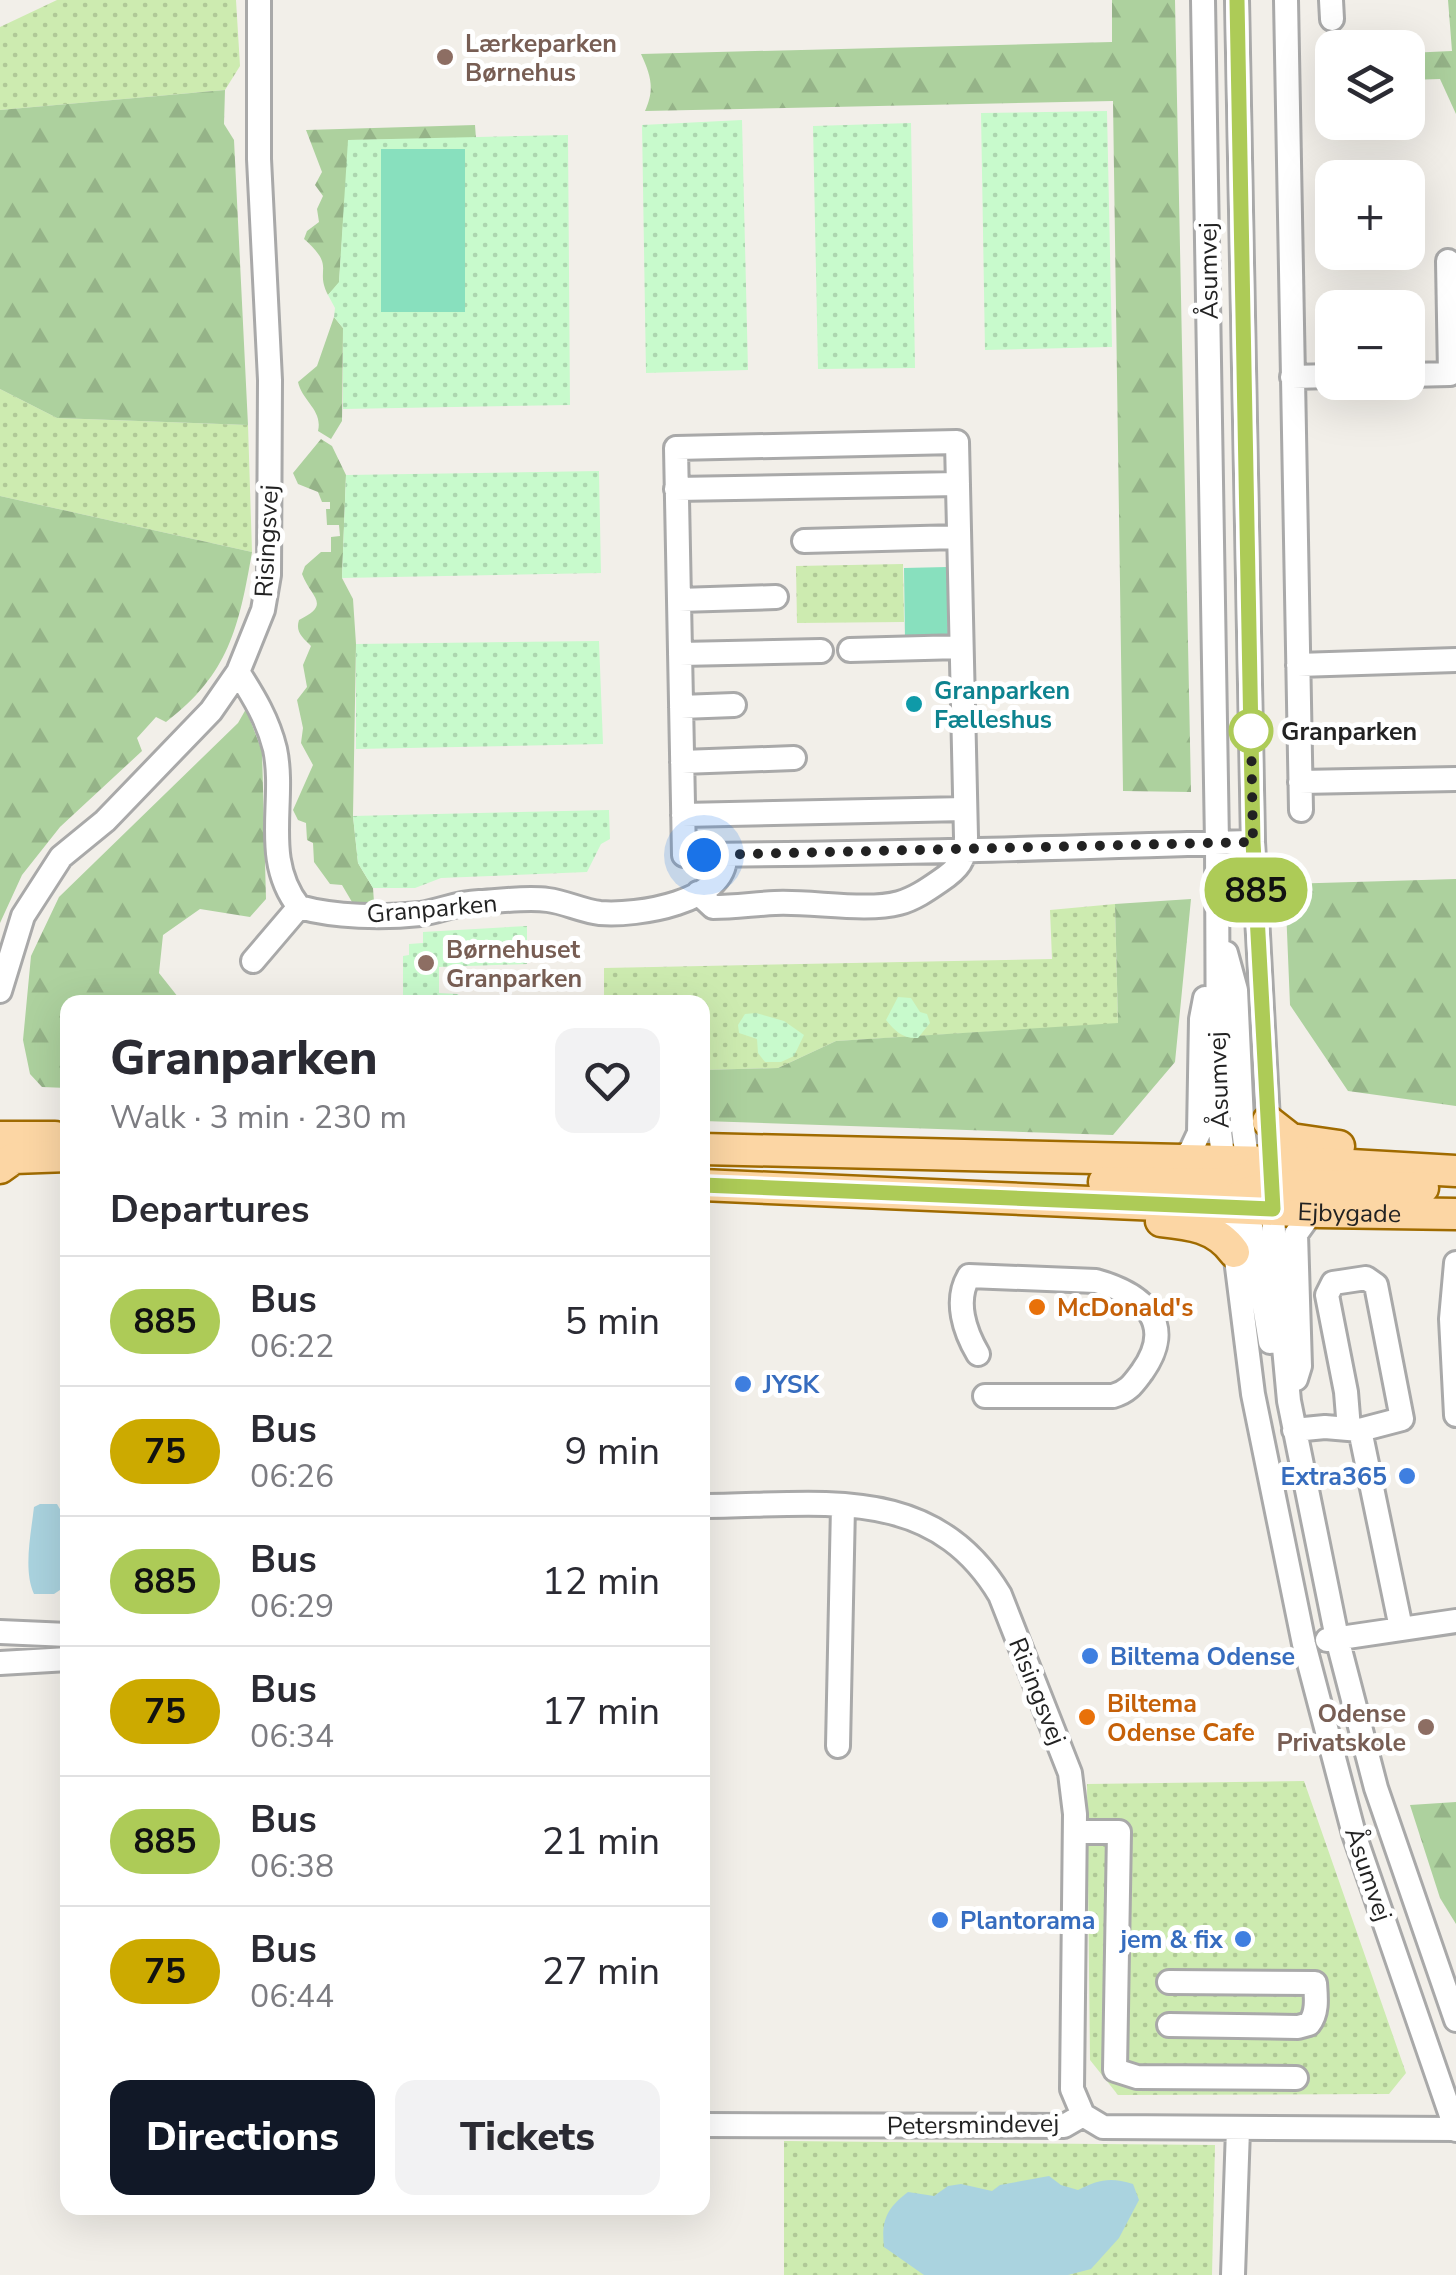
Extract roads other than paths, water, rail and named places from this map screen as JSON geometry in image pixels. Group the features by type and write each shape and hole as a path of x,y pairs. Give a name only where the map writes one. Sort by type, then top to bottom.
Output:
{"main road":[{"path":"1268,1121 1283,1135 1300,1142 1456,1158"},
{"path":"0,1137 60,1138"},
{"name":"Ejbygade","path":"710,1149 1180,1160 1320,1212 1456,1214"},
{"path":"0,1168 14,1158 60,1156"},
{"name":"Ejbygade","path":"710,1186 1070,1200 1456,1170"},
{"path":"0,1176 60,1176"},
{"path":"882,1192 1001,1182 1456,1186"},
{"path":"1070,1200 1135,1218 1204,1228 1227,1242 1234,1252"}],"street":[{"name":"Risingsvej","path":"0,991 23,916 61,856 105,821 212,711 238,672 263,610 270,575 270,380 260,159 259,0"},
{"name":"Åsumvej","path":"1202,0 1218,926"},
{"name":"Åsumvej","path":"1237,0 1253,842 1268,1121 1248,1185 1234,1252 1252,1394 1304,1644 1354,1834 1456,2129"},
{"path":"1286,0 1301,810"},
{"path":"1425,374 1450,374 1448,261"},
{"path":"1292,376 1315,376"},
{"path":"725,855 726,868 720,877 698,893 712,907 772,903 893,904 918,896 957,869 966,849 957,442 676,448 684,856 966,849 1217,843 1253,842"},
{"path":"676,490 958,484"},
{"path":"804,541 959,537"},
{"path":"679,600 776,597"},
{"path":"850,650 962,647"},
{"path":"680,654 821,651"},
{"path":"1298,665 1456,660"},
{"path":"238,672 262,711 276,752 276,851 280,873 298,907 253,960"},
{"path":"681,707 734,705"},
{"path":"682,762 794,758"},
{"path":"1300,782 1456,779"},
{"path":"683,815 965,809"},
{"name":"Granparken","path":"298,907 361,914 423,914 453,902 548,900 599,913 650,911 698,893"},
{"path":"1180,1160 1199,1133 1201,1019 1218,926"},
{"path":"1218,926 1236,990 1248,1185"},
{"name":"Åsumvej","path":"1248,1185 1267,1330 1288,1401 1338,1638 1376,1788 1456,2020"},
{"path":"1288,1401 1300,1366 1296,1234 1309,1216 1320,1212"},
{"path":"1456,1264 1451,1319 1456,1414"},
{"path":"978,1354 963,1330 964,1284 969,1276 1096,1281 1133,1294 1153,1317 1157,1334 1148,1363 1125,1393 985,1396"},
{"path":"1294,1430 1354,1429 1402,1419 1376,1285 1366,1278 1334,1283 1328,1295 1354,1429 1401,1628"},
{"name":"Risingsvej","path":"710,1506 882,1508 913,1517 960,1546 1000,1595 1070,1773 1076,1832 1072,2089 1083,2116"},
{"path":"838,1746 844,1506"},
{"path":"1304,1644 1456,1620"},
{"path":"0,1632 60,1635"},
{"path":"0,1663 60,1659"},
{"path":"1076,1832 1118,1832 1115,2070 1137,2077 1296,2078"},
{"path":"1168,2025 1298,2027 1314,2018 1316,2001 1316,1982 1169,1982"},
{"name":"Petersmindevej","path":"710,2125 1064,2126 1083,2116 1104,2127 1456,2129"},
{"path":"1233,2275 1238,2129"}],"water":[{"path":"57,1504 60,1509 60,1590 54,1594 34,1594 31,1584 29,1552 34,1507"},
{"path":"1049,2176 1078,2190 1105,2180 1133,2184 1139,2200 1119,2238 1091,2269 1068,2275 924,2275 884,2247 887,2215 908,2192 934,2196 948,2186 961,2184 992,2191 1000,2185"}],"place":[{"name":"Lærkeparken Børnehus","path":"445,57"},
{"name":"Granparken Fælleshus","path":"914,704"},
{"name":"Granparken","path":"1251,731"},
{"name":"Børnehuset Granparken","path":"426,963"},
{"name":"McDonald's","path":"1037,1307"},
{"name":"JYSK","path":"743,1384"},
{"name":"Extra365","path":"1407,1476"},
{"name":"Biltema Odense","path":"1090,1656"},
{"name":"Biltema Odense Cafe","path":"1087,1717"},
{"name":"Odense Privatskole","path":"1426,1727"},
{"name":"Plantorama","path":"940,1920"},
{"name":"jem & fix","path":"1243,1939"}]}
